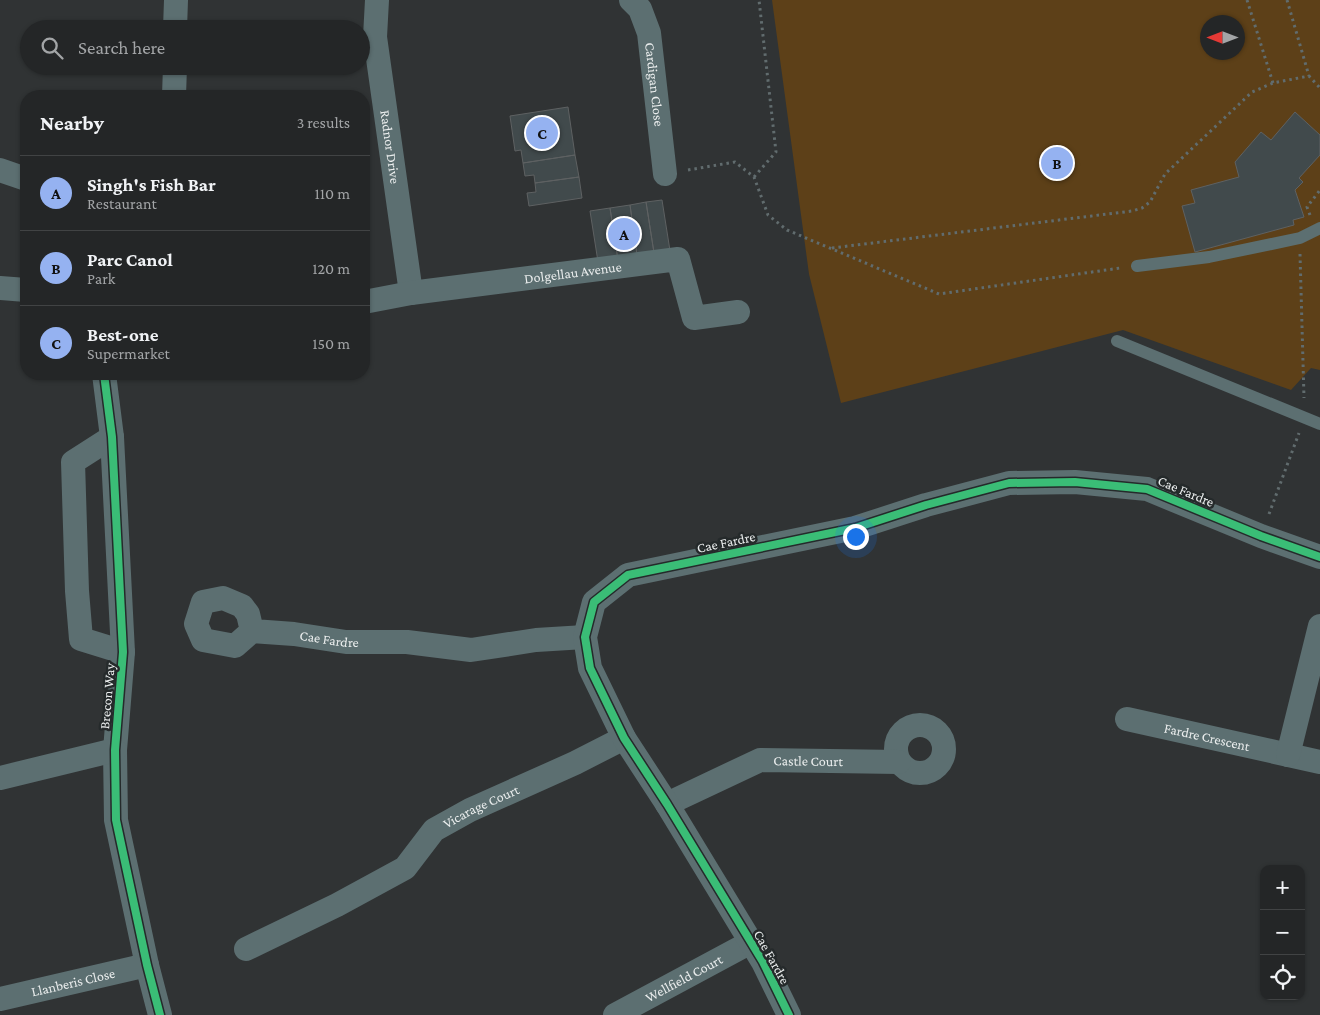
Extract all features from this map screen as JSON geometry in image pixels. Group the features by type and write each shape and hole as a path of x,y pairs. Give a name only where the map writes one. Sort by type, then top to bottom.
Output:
{"street":[{"path":"175,20 176,0"},
{"name":"Radnor Drive","path":"377,0 375,37 411,294"},
{"name":"Cardigan Close","path":"631,0 640,9 649,33 665,174"},
{"path":"174,75 174,90"},
{"path":"0,170 20,177"},
{"name":"Dolgellau Avenue","path":"370,301 678,259 694,318 738,312"},
{"path":"0,288 20,290"},
{"name":"Brecon Way","path":"105,380 112,437 123,652 115,750 116,820 147,965 160,1015"},
{"name":"Brecon Way","path":"112,437 73,462 77,591 81,639 123,652"},
{"name":"Cae Fardre","path":"789,1015 763,962 667,804 624,738 590,668 585,637 594,602 628,575 855,528 926,505 1009,483 1075,482 1147,488 1261,536 1320,557"},
{"path":"1288,755 1320,626"},
{"name":"Cae Fardre","path":"252,631 294,634 346,642 407,642 471,650 536,640 585,637"},
{"name":"Fardre Crescent","path":"1127,719 1320,762"},
{"name":"Vicarage Court","path":"246,949 337,905 406,868 434,830 470,810 575,763 624,738"},
{"path":"0,778 115,750"},
{"name":"Castle Court","path":"667,804 760,760 899,762"},
{"name":"Wellfield Court","path":"615,1015 751,942"},
{"name":"Llanberis Close","path":"0,999 147,965"}],"lane":[{"path":"1137,266 1209,257 1300,238 1318,229"},
{"path":"1117,341 1320,424"}],"path":[{"path":"754,177 776,152 759,0"},
{"path":"1247,0 1273,83"},
{"path":"1287,0 1309,76 1320,88"},
{"path":"832,248 1142,208 1150,202 1165,174 1252,92 1273,83 1309,76"},
{"path":"665,174 735,162 754,177 768,215 787,230 938,294 1137,266"},
{"path":"1318,229 1307,207 1320,190"},
{"path":"1261,536 1305,419 1300,238"}],"shaded area":[{"path":"772,0 1320,0 1320,370 1311,368 1291,390 1123,330 841,403 809,274"}],"building":[{"path":"568,107 575,155 523,163 521,150 515,151 510,116"},
{"path":"1295,112 1320,135 1320,155 1299,178 1303,182 1295,190 1304,217 1293,220 1294,225 1195,252 1182,206 1195,203 1191,190 1239,177 1235,162 1261,132 1271,140"},
{"path":"575,155 579,177 535,183 534,175 525,176 523,163"},
{"path":"579,177 582,198 529,206 527,193 536,192 535,183"},
{"path":"662,200 671,257 655,259 646,202"},
{"path":"646,202 655,259 638,262 630,205"},
{"path":"630,205 638,262 618,260 610,208"},
{"path":"610,208 618,260 599,268 590,211"}],"cycle path":[{"path":"105,380 112,437 123,652 115,750 116,820 147,965 160,1015"},
{"path":"789,1015 763,962 667,804 624,738 590,668 585,637 594,602 628,575 855,528 926,505 1009,483 1075,482 1147,489 1261,536 1320,557"}],"place":[{"name":"Best-one","path":"542,133"},
{"name":"Parc Canol","path":"1057,163"},
{"name":"Singh's Fish Bar","path":"624,234"}]}
